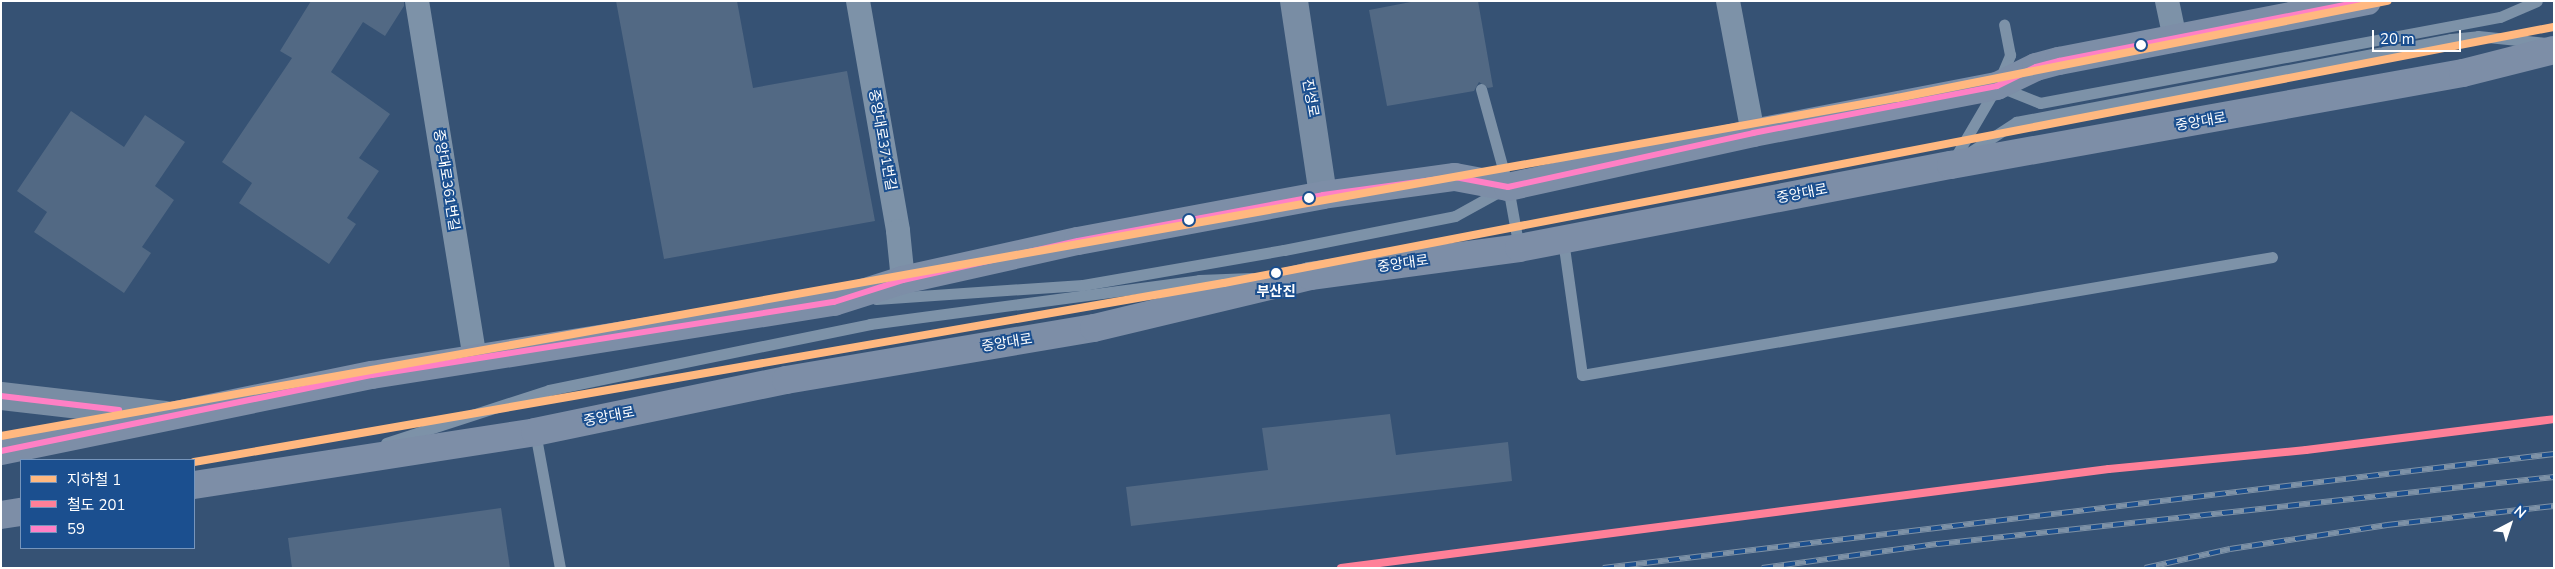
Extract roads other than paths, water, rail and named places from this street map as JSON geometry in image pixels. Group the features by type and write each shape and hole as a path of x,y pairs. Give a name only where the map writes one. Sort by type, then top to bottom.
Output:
{"main road":[{"name":"진성로","path":"1294,1 1319,148 1323,195"},
{"path":"1,451 372,375 834,302 903,280 1078,241 1323,195 1454,177 1508,187 1753,134 1997,86 2036,67 2367,1"},
{"name":"중앙대로","path":"195,485 536,432 786,380 1094,328 1310,276 1519,248 1951,165 2454,75 2554,50"},
{"path":"1,396 174,416"},
{"path":"1,515 20,512"}],"street":[{"name":"중앙대로361번길","path":"417,1 475,359"},
{"name":"중앙대로371번길","path":"858,1 898,230 903,280"},
{"path":"1728,1 1753,134"},
{"path":"2167,1 2175,40"}],"lane":[{"path":"1997,86 2040,103 2500,17 2537,1"},
{"path":"1951,165 1997,86 2010,55 2004,25"},
{"path":"1951,165 2016,122 2450,39 2478,36 2554,43"},
{"path":"1481,89 1508,187 1519,248"},
{"path":"834,302 1083,285 1227,260 1455,216 1508,187"},
{"path":"1563,240 1582,375 2272,258"},
{"path":"321,465 549,390 870,324 1199,280 1310,276"},
{"path":"536,432 560,568"}],"railway":[{"path":"1603,568 2554,454"},
{"path":"1762,568 1938,544 2554,477"},
{"path":"2145,568 2230,549 2387,525 2554,506"}],"metro line":[{"name":"1","path":"1,436 1897,98 2387,1"},
{"name":"1","path":"195,462 1224,283 2554,27"}],"rail line":[{"name":"201","path":"1341,568 2109,469 2306,450 2554,419"}],"place":[{"name":"부산진","path":"1276,273"}]}
